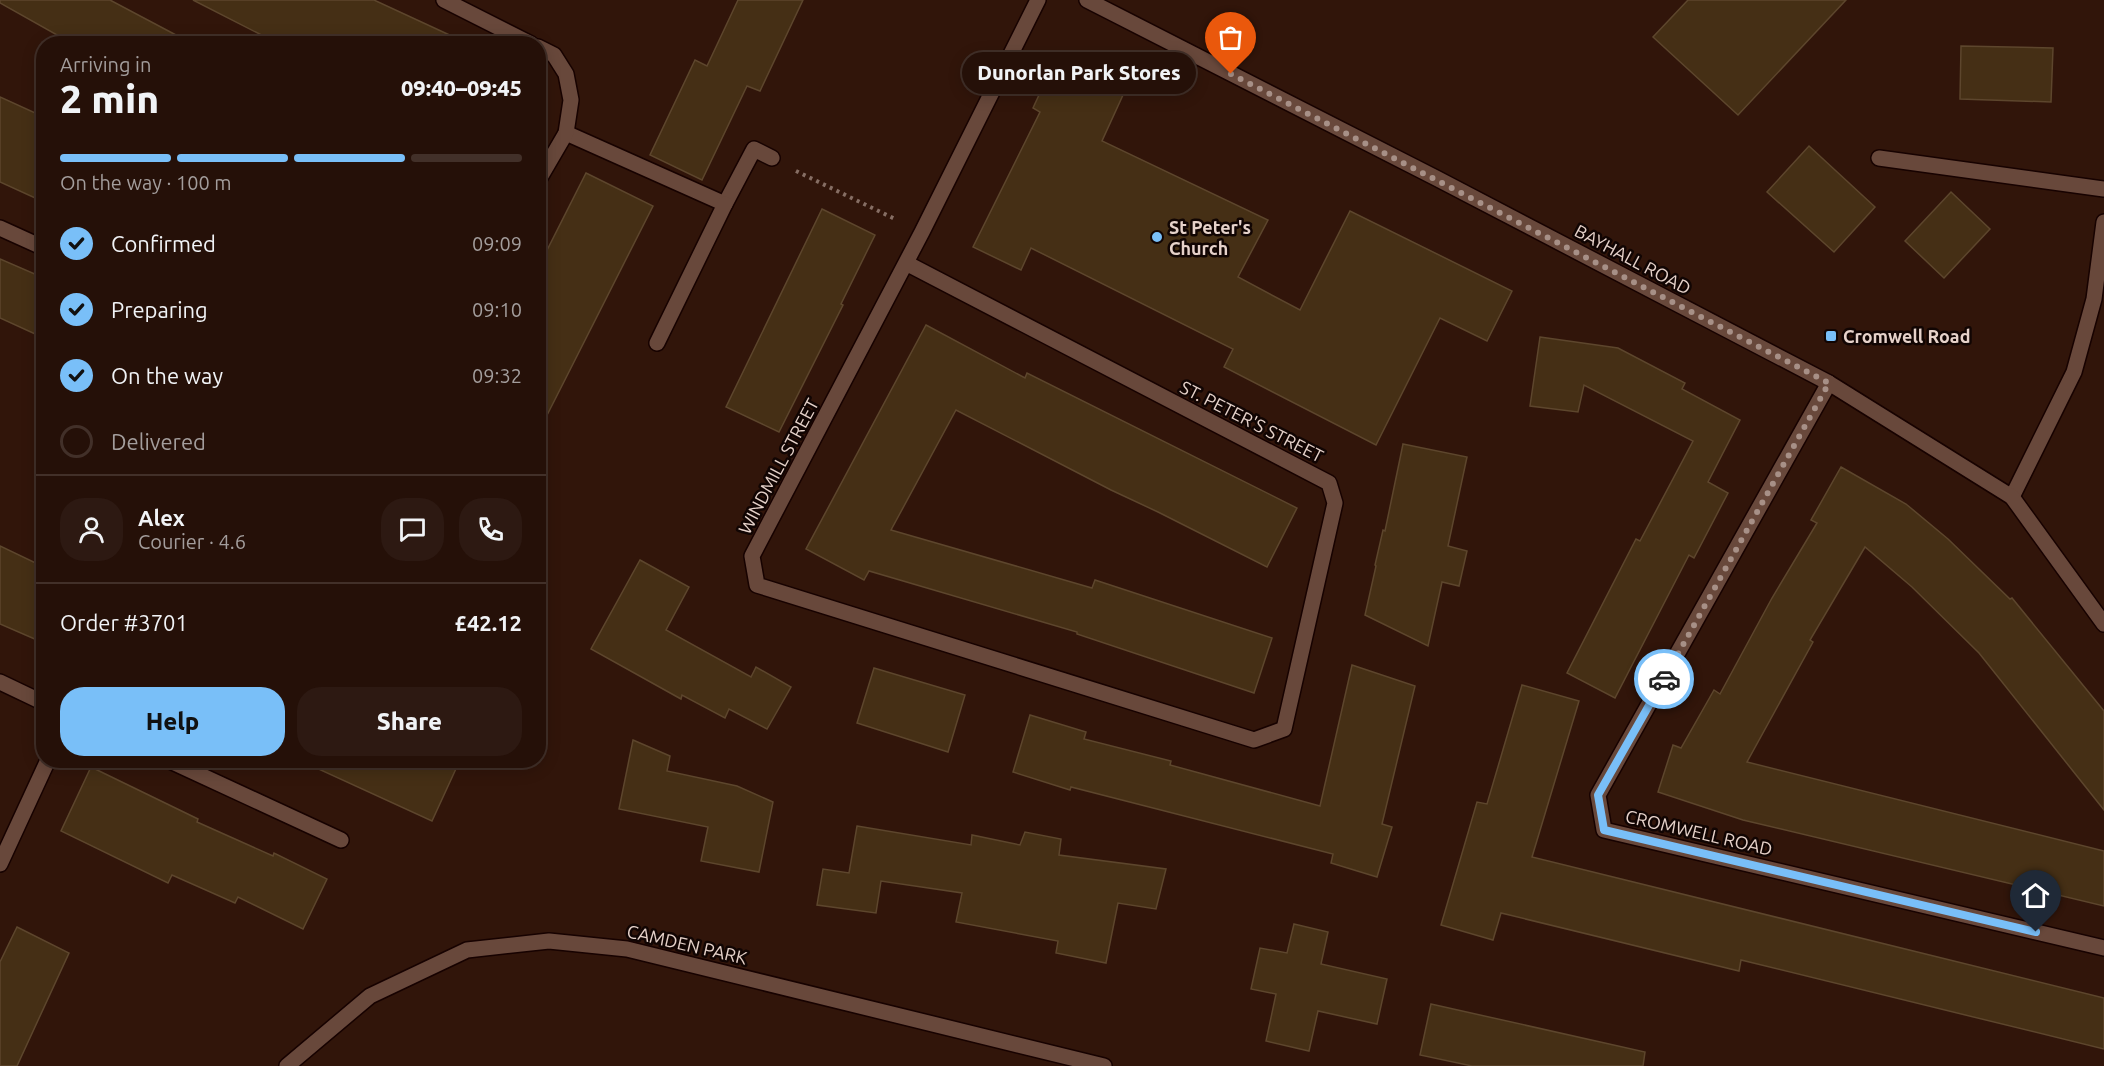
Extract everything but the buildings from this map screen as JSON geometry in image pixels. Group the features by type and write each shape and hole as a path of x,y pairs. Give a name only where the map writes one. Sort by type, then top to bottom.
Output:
{"street":[{"path":"444,0 515,36"},
{"name":"WINDMILL STREET","path":"1038,0 906,264 752,556 757,585 1254,740"},
{"name":"BAYHALL ROAD","path":"1087,0 1438,179 1829,383 2012,497 2104,624"},
{"path":"546,51 554,55 566,74 571,100 566,133 546,167"},
{"path":"566,133 725,204"},
{"path":"657,343 754,148 772,158"},
{"path":"1879,158 2104,189"},
{"path":"2012,497 2074,372 2094,299 2104,222"},
{"path":"0,228 36,244"},
{"name":"ST. PETER'S STREET","path":"906,264 1329,483 1335,503 1284,729 1254,740"},
{"name":"CROMWELL ROAD","path":"1829,383 1598,795 1604,830 2104,948"},
{"path":"0,682 36,699"},
{"path":"0,864 44,768"},
{"path":"185,768 341,840"},
{"name":"CAMDEN PARK","path":"287,1066 370,996 467,950 549,941 627,949 1104,1066"}],"path":[{"path":"772,158 922,232"}],"way so far":[{"path":"1231,74 1829,383 1664,679"}],"place":[{"name":"Dunorlan Park Stores","path":"1231,74"},
{"name":"St Peter's Church","path":"1157,237"},
{"name":"Cromwell Road","path":"1831,336"}],"route":[{"path":"1664,679 1598,795 1604,830 2036,932"}]}
